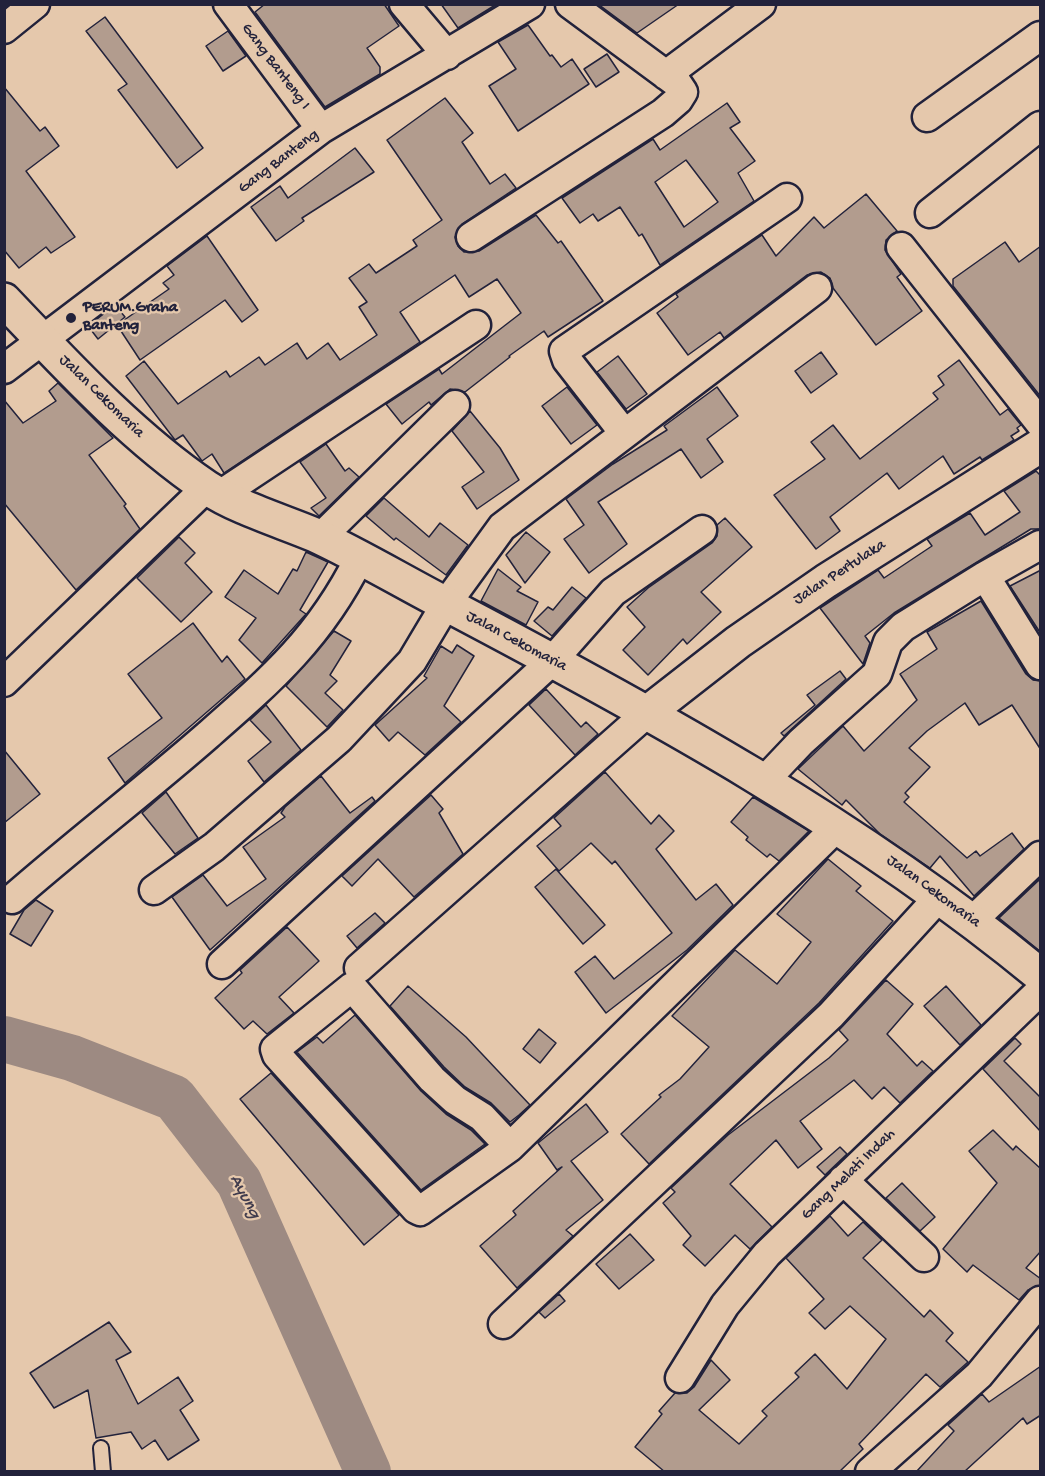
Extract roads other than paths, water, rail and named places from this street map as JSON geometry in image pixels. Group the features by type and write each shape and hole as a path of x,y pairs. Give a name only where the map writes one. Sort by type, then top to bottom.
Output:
{"street":[{"path":"4,29 34,4"},
{"name":"Gang Banteng I","path":"228,4 321,129"},
{"path":"404,4 447,55"},
{"name":"Gang Banteng","path":"4,369 321,129 530,4"},
{"path":"471,237 678,100 682,89 570,4"},
{"path":"666,75 760,4"},
{"path":"927,117 1041,36"},
{"path":"930,213 1041,126"},
{"path":"624,433 567,360 564,351 787,198"},
{"path":"901,247 1041,423"},
{"path":"154,890 214,847 339,739 412,661 446,604 502,527 817,288"},
{"name":"Jalan Cekomaria","path":"4,300 42,340 148,441 213,491 320,538 552,661 765,780 838,826 940,896 1041,975"},
{"path":"4,682 213,491 476,325"},
{"path":"320,538 454,405"},
{"name":"Jalan Pertulaka","path":"647,713 738,642 826,581 1041,446"},
{"path":"222,964 552,661 613,592 702,530"},
{"path":"765,780 801,742 877,674 888,642 903,627 1041,545"},
{"path":"12,899 61,856 166,772 276,675 315,632 344,589 359,559"},
{"path":"986,576 1041,665"},
{"path":"359,968 647,713"},
{"path":"510,1147 482,1117 455,1100 432,1079 352,987 275,1049 277,1055 419,1211 510,1147 838,826"},
{"path":"973,920 1041,856"},
{"path":"503,1323 831,1015 940,896"},
{"name":"Gang Melati Indah","path":"680,1378 724,1305 767,1254 1041,991"},
{"path":"843,1180 924,1257"},
{"path":"870,1472 979,1375 1041,1301"}],"lane":[{"path":"101,1448 103,1472"}],"waterway":[{"name":"Ayung","path":"4,1039 72,1058 174,1098 239,1182 368,1472"}],"place":[{"name":"PERUM.Graha Banteng","path":"71,318"}]}
